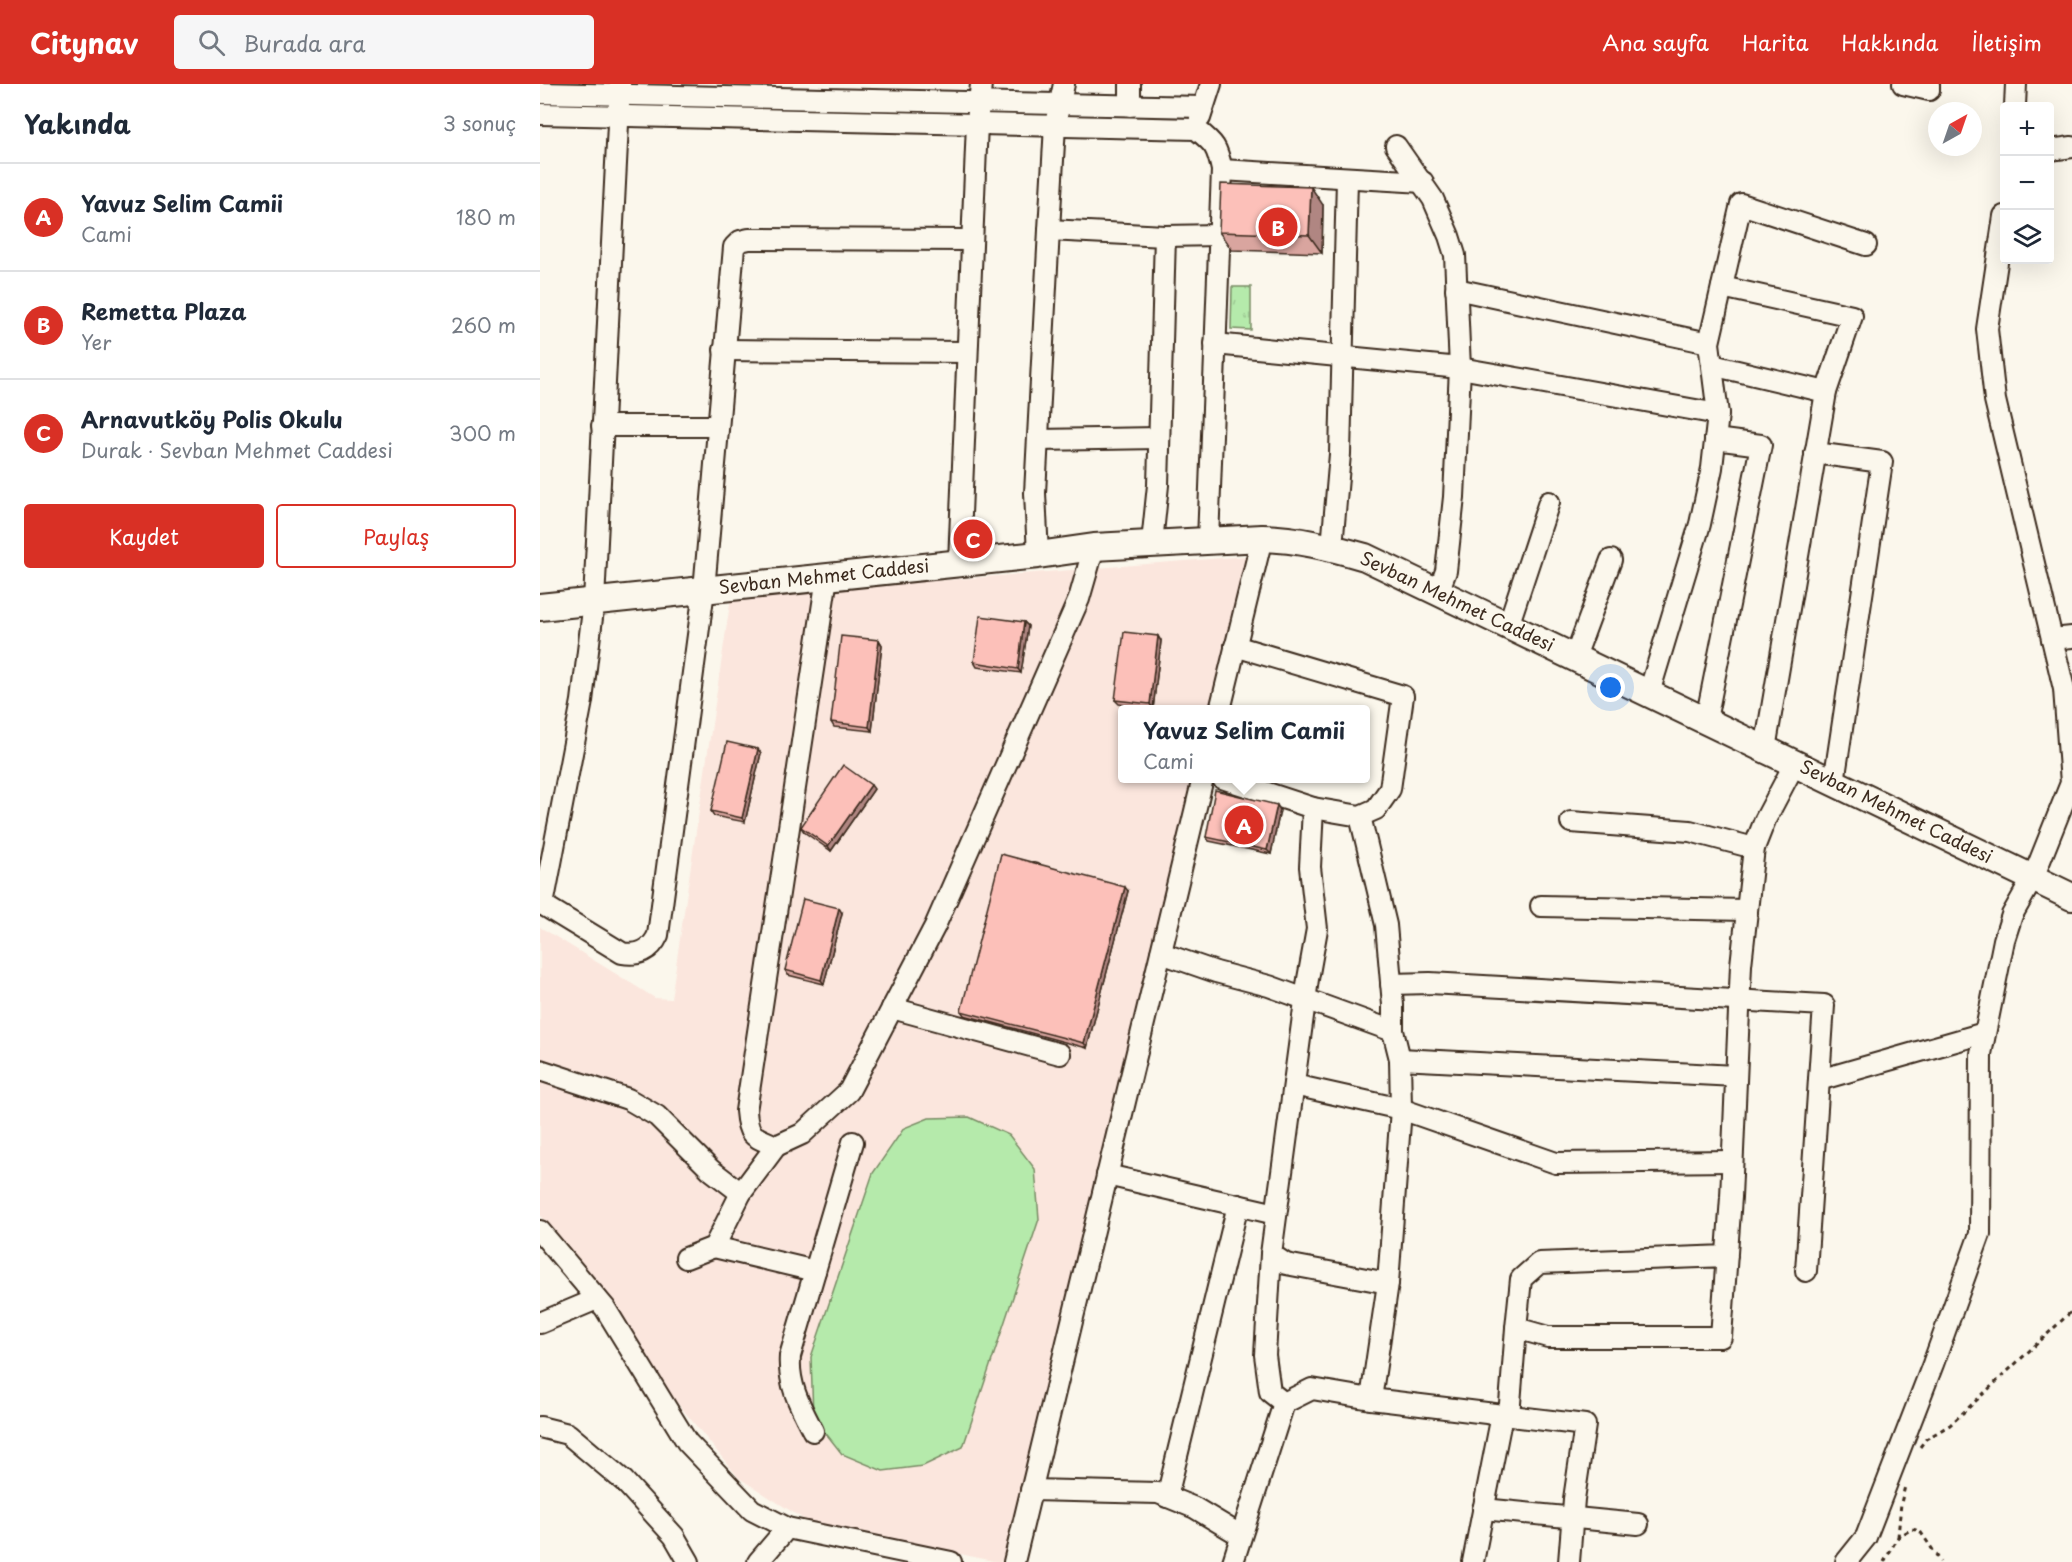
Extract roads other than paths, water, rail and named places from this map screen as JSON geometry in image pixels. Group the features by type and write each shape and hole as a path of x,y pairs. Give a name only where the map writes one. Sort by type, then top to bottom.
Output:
{"main road":[{"name":"Sevban Mehmet Caddesi","path":"540,607 1038,555 1094,547 1262,538 1285,538 1317,543 1365,557 2072,897"}],"street":[{"path":"1038,555 1035,493 1055,125 1064,84"},
{"path":"1130,84 1130,106"},
{"path":"1196,129 1211,84"},
{"path":"1903,84 1929,90 1929,84"},
{"path":"2015,102 2016,84"},
{"path":"540,93 620,89 980,93 1060,104 1203,107"},
{"path":"620,89 594,601 582,701 542,904 622,953 645,952 658,936 704,590 732,251 740,241 749,239 972,240"},
{"path":"783,119 784,91"},
{"path":"959,563 976,123 980,93"},
{"path":"540,114 1196,129 1213,142 1222,170 1208,541"},
{"path":"1396,146 1423,182 1442,217 1455,255 1460,368 1454,497 1446,571 1438,592"},
{"path":"2054,149 2072,147"},
{"path":"1222,170 1423,182"},
{"path":"1332,547 1340,454 1347,179"},
{"path":"1649,693 1700,524 1712,468 1718,414 1709,343 1741,204 1866,245"},
{"path":"1050,230 1165,236 1219,235"},
{"path":"1152,543 1158,485 1165,236"},
{"path":"1846,1562 1866,1537 1980,1234 1981,1054 1984,1033 2004,940 2012,915 2033,878 2071,783 2064,689 1995,400 1987,329 2000,243"},
{"path":"1722,287 1852,316 1826,392 1765,749"},
{"path":"1456,289 1709,343"},
{"path":"1215,344 1460,368 1718,414"},
{"path":"724,350 968,351"},
{"path":"1712,365 1826,392"},
{"path":"602,426 717,426"},
{"path":"1038,440 1159,438"},
{"path":"1706,720 1761,445 1715,439"},
{"path":"1815,453 1882,462 1834,782"},
{"path":"1508,626 1549,502"},
{"path":"1221,705 1262,538"},
{"path":"714,1247 741,1193 776,1146 802,1134 849,1090 935,926 1079,599 1094,547"},
{"path":"1575,657 1611,560"},
{"path":"776,1146 754,1137 747,1127 746,1111 827,577"},
{"path":"2052,639 2072,637"},
{"path":"1235,646 1403,696 1390,789 1376,809 1360,816 1313,808 1237,783"},
{"path":"1516,1328 1548,1337 1721,1337 1741,965 1754,848 1795,763"},
{"path":"1014,1562 1202,783"},
{"path":"1284,1403 1270,1392 1265,1355 1271,1254 1317,929 1310,867 1313,808"},
{"path":"1360,816 1386,925 1394,1005 1393,1031 1400,1059 1401,1109 1388,1283 1371,1399"},
{"path":"1571,822 1690,831 1754,848"},
{"path":"1541,906 1747,909"},
{"path":"1161,953 1216,972 1269,986 1393,1031"},
{"path":"1391,984 1430,984 1824,1005 1806,1271"},
{"path":"892,1008 1060,1054"},
{"path":"1820,1080 1984,1033"},
{"path":"1400,1059 1736,1076"},
{"path":"540,1070 628,1099 657,1116 711,1170 741,1193"},
{"path":"1294,1085 1401,1109 1556,1162 1732,1161"},
{"path":"813,1431 795,1397 789,1366 792,1346 853,1142"},
{"path":"1107,1174 1276,1214"},
{"path":"1167,1497 1238,1205"},
{"path":"540,1230 597,1299 687,1442 752,1510 788,1528 951,1562"},
{"path":"686,1258 714,1247 815,1271"},
{"path":"1271,1254 1286,1264 1388,1283"},
{"path":"1473,1562 1505,1416 1521,1279 1539,1263 1727,1256"},
{"path":"540,1323 597,1299"},
{"path":"1233,1562 1284,1403 1312,1389 1371,1399 1585,1425 1574,1499 1569,1562"},
{"path":"540,1427 568,1434 624,1481 674,1536 689,1562"},
{"path":"1031,1490 1158,1493 1195,1508 1240,1535"},
{"path":"1483,1509 1638,1524"},
{"path":"758,1562 788,1528"},
{"path":"1866,1537 1866,1562"}],"place":[{"name":"Remetta Plaza","path":"1278,227"},
{"name":"Arnavutköy Polis Okulu","path":"973,539"},
{"name":"Yavuz Selim Camii","path":"1244,825"}]}
